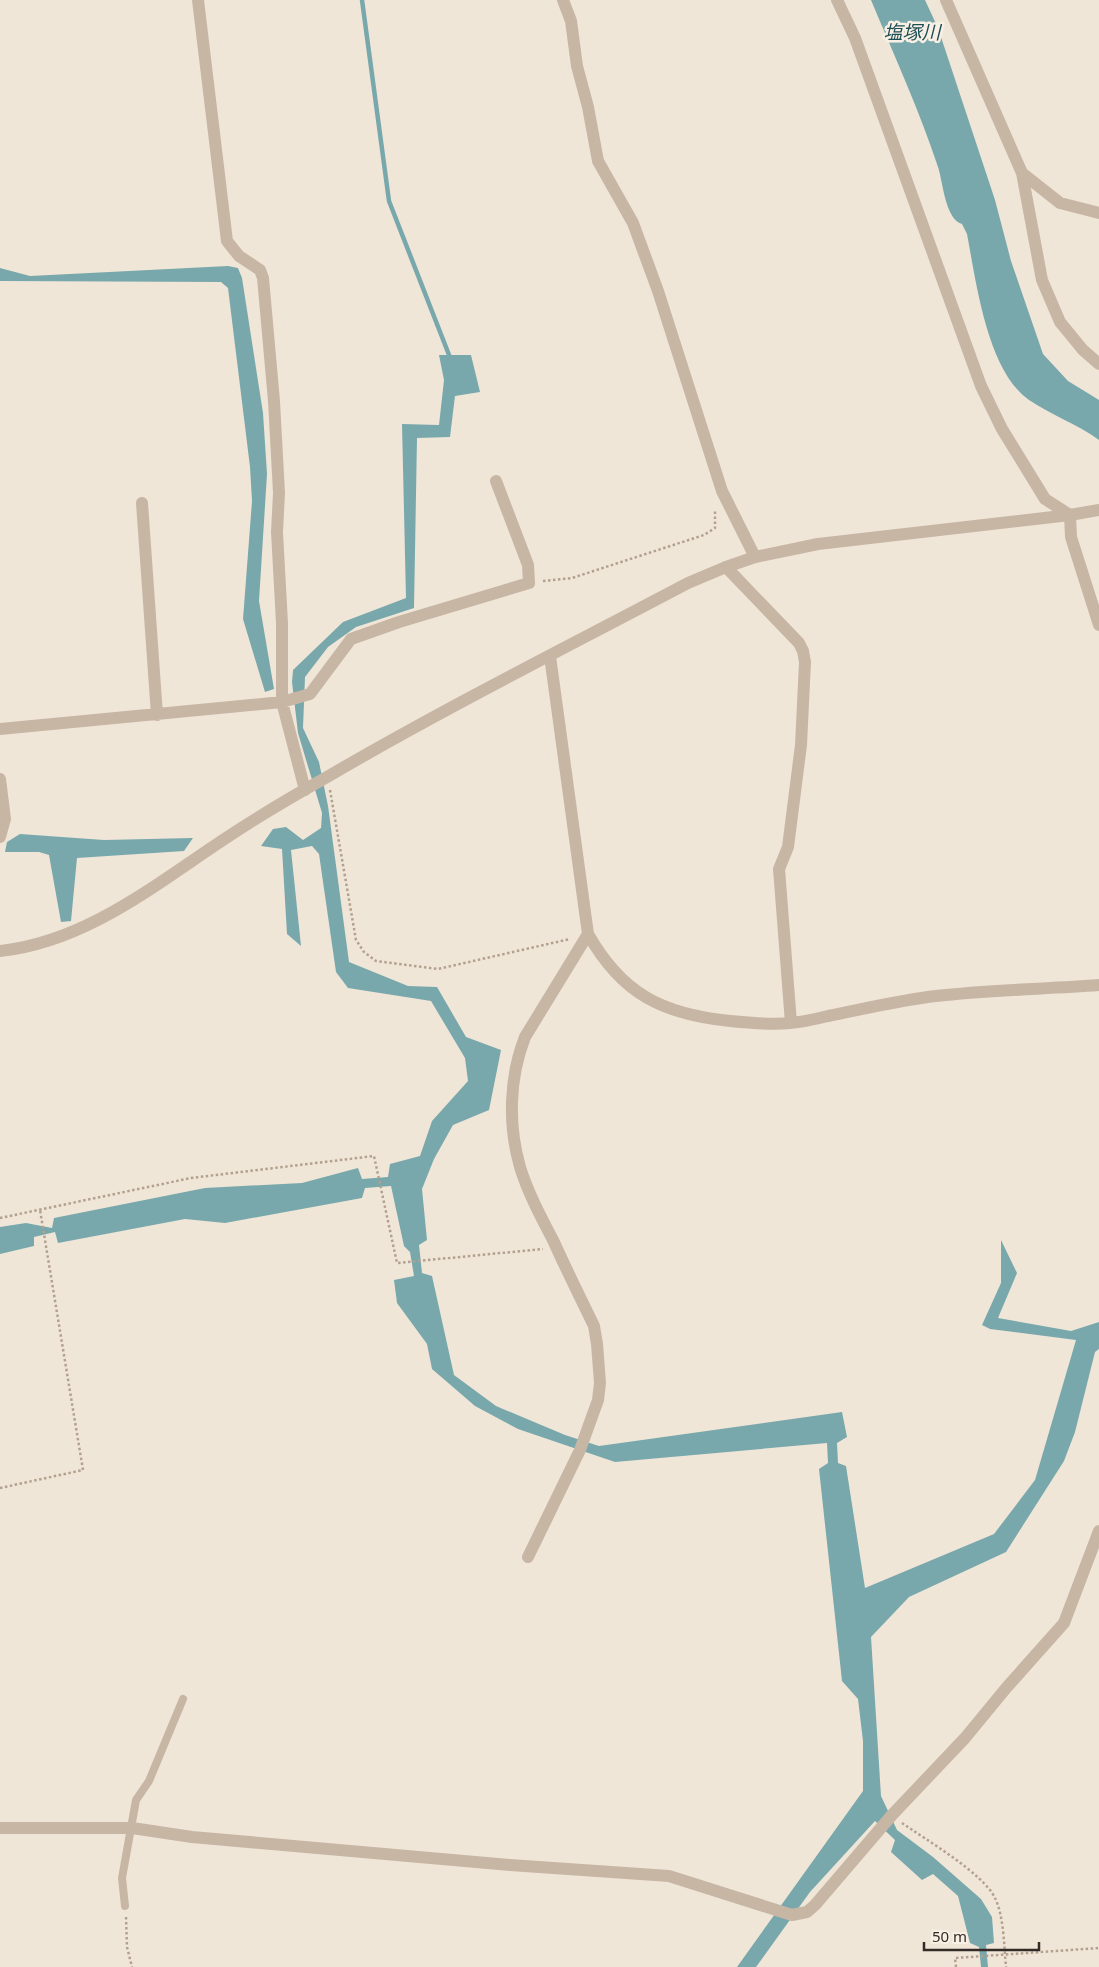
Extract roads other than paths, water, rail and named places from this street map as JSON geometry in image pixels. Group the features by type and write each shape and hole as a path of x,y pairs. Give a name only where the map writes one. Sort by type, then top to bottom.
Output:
{"street":[{"path":"198,0 227,241 239,256 260,270 263,278 279,484 276,532 282,623 282,702 305,790"},
{"path":"563,0 571,21 577,66 588,107 598,161 633,223 658,291 722,491 754,557"},
{"path":"837,0 855,38 981,386 1002,429 1045,499 1070,515"},
{"path":"946,0 1022,173 1042,280 1060,322 1083,350 1099,364"},
{"path":"1022,173 1060,203 1099,213"},
{"path":"0,730 282,702 310,694 351,639 399,622 529,583 528,565 496,481"},
{"path":"142,503 157,715"},
{"path":"0,951 49,941 88,926 327,776 426,720 688,584 726,567 754,557 818,544 1095,511"},
{"path":"1070,515 1071,537 1099,625"},
{"path":"726,567 799,643 805,662 801,745 788,847 779,869 791,1023"},
{"path":"550,656 588,934 609,967 641,996 662,1006 689,1014 717,1020 753,1024 791,1023 936,996 1099,985"},
{"path":"0,779 5,819 0,837"},
{"path":"528,1557 580,1450 598,1400 599,1373 594,1326 529,1192 520,1167 515,1143 512,1087 518,1055 525,1037 588,934"},
{"path":"0,1828 132,1828 192,1837 500,1864 669,1876 792,1914 806,1912 815,1905 892,1816 965,1738 1064,1623 1099,1531"}],"lane":[{"path":"125,1906 122,1878 136,1800 149,1781 183,1700"}],"water":[{"name":"塩塚川","path":"871,0 925,0 938,28 995,200 1011,261 1043,354 1068,381 1099,400 1099,440 1029,400 1015,386 1003,368 993,347 979,300 967,234 962,224 956,221 948,208 931,146"},
{"path":"228,266 238,268 242,278 263,413 267,474 259,601 274,689 265,692 243,619 252,501 250,467 228,288 221,282 0,281 0,268 30,276"},
{"path":"439,355 471,355 480,392 455,396 450,437 417,438 414,608 356,627 328,647 305,677 303,728 319,762 328,806 349,962 408,986 437,987 466,1037 501,1050 489,1110 453,1125 434,1159 422,1189 427,1240 419,1245 422,1273 432,1276 454,1375 496,1406 565,1435 599,1446 842,1412 847,1437 837,1443 838,1463 846,1466 865,1588 994,1534 1035,1480 1076,1340 990,1329 982,1325 1001,1283 1001,1240 1017,1273 998,1318 1071,1331 1099,1322 1099,1349 1095,1352 1075,1432 1064,1461 1006,1552 909,1597 871,1637 881,1796 897,1830 933,1857 981,1899 992,1917 994,1943 986,1945 988,1967 981,1967 979,1947 970,1943 958,1896 933,1874 922,1880 891,1852 895,1840 875,1821 810,1892 756,1967 737,1967 863,1791 863,1741 858,1699 842,1681 819,1469 828,1463 827,1443 615,1462 518,1429 475,1406 432,1369 427,1344 397,1303 394,1280 414,1276 410,1252 404,1246 391,1186 365,1188 362,1198 225,1223 185,1219 58,1243 55,1232 34,1237 34,1246 0,1254 0,1227 26,1223 52,1228 54,1218 205,1188 302,1183 358,1168 362,1179 388,1177 390,1164 420,1156 432,1121 468,1081 465,1058 431,1001 348,988 336,972 319,854 312,846 291,850 301,946 287,934 282,849 261,846 273,829 286,827 303,840 321,828 322,813 298,733 292,682 293,670 343,622 406,598 402,424 439,425 444,380"},
{"path":"20,834 104,840 193,838 184,851 77,858 71,921 61,922 49,855 39,852 5,852 7,842"}],"waterway":[{"path":"362,0 389,201 451,360"}]}
